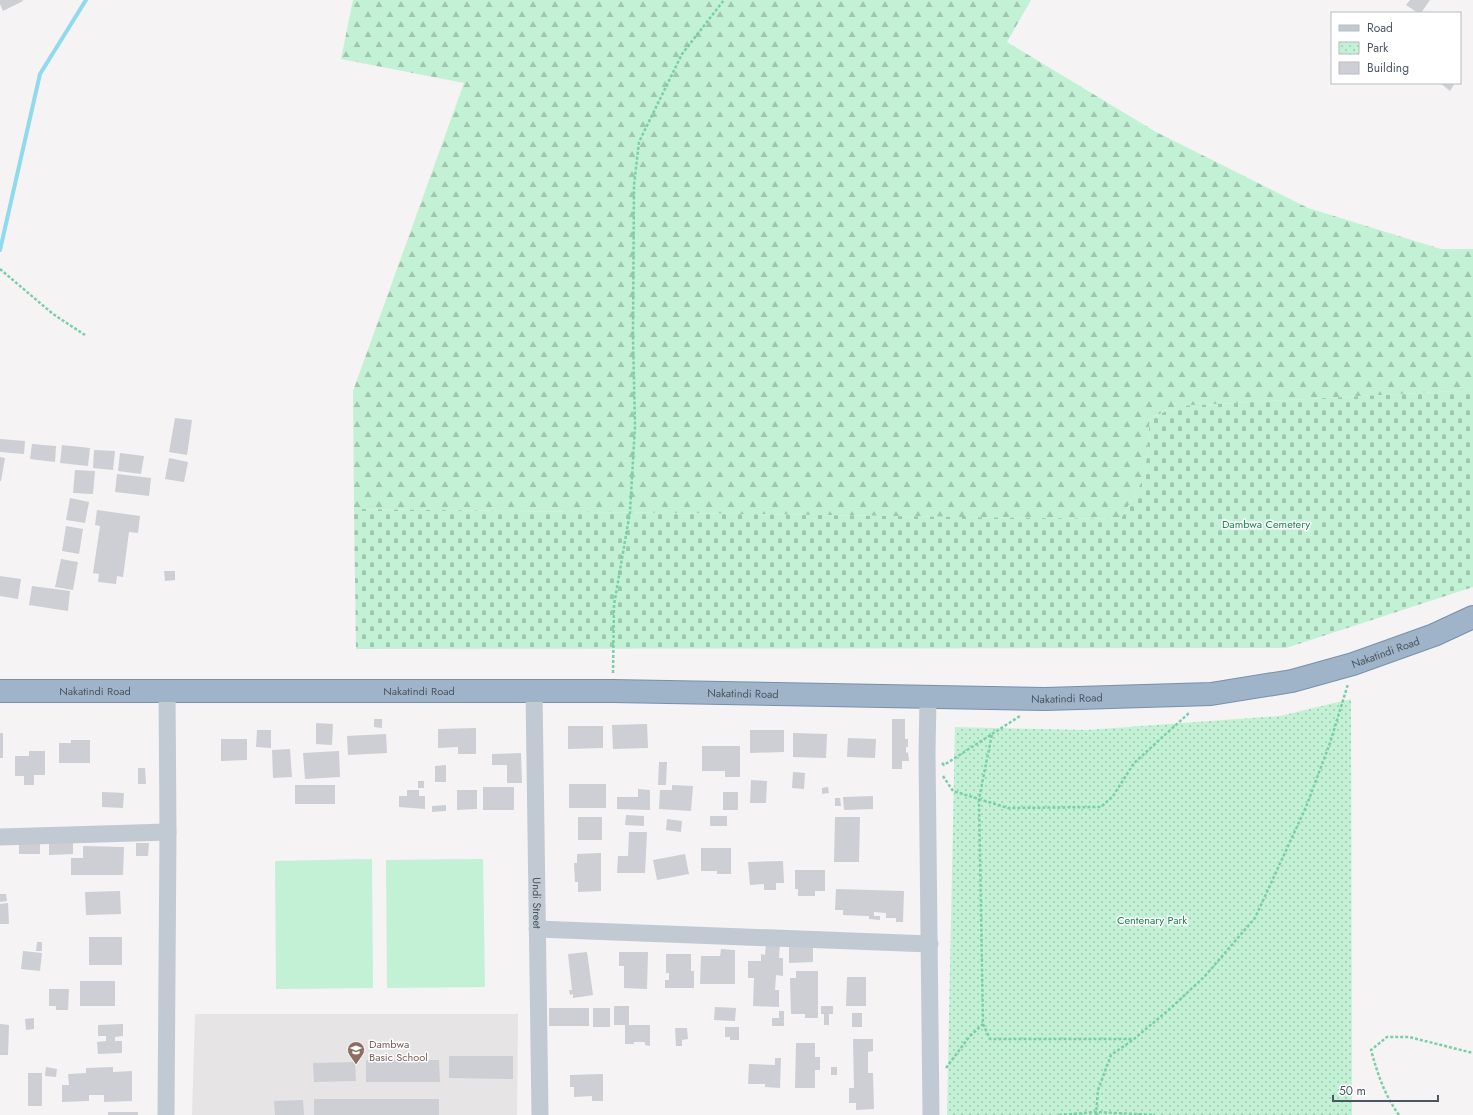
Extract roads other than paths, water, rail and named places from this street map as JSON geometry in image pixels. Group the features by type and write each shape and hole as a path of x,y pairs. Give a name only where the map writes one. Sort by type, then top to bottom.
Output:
{"highway":[{"name":"Nakatindi Road","path":"0,691 534,690 1045,699 1211,694 1292,681 1353,664 1434,635 1473,617"}],"street":[{"path":"166,1115 168,832 167,690"},
{"name":"Undi Street","path":"534,690 540,1115"},
{"path":"928,697 927,753 932,1083 931,1115"},
{"path":"0,837 168,832"},
{"path":"537,929 930,944"}],"waterway":[{"path":"0,250 40,74 86,0"}],"place":[{"name":"Dambwa Basic School","path":"356,1065"}],"park label":[{"name":"Dambwa Cemetery","path":"1266,524"},
{"name":"Centenary Park","path":"1152,920"}]}
